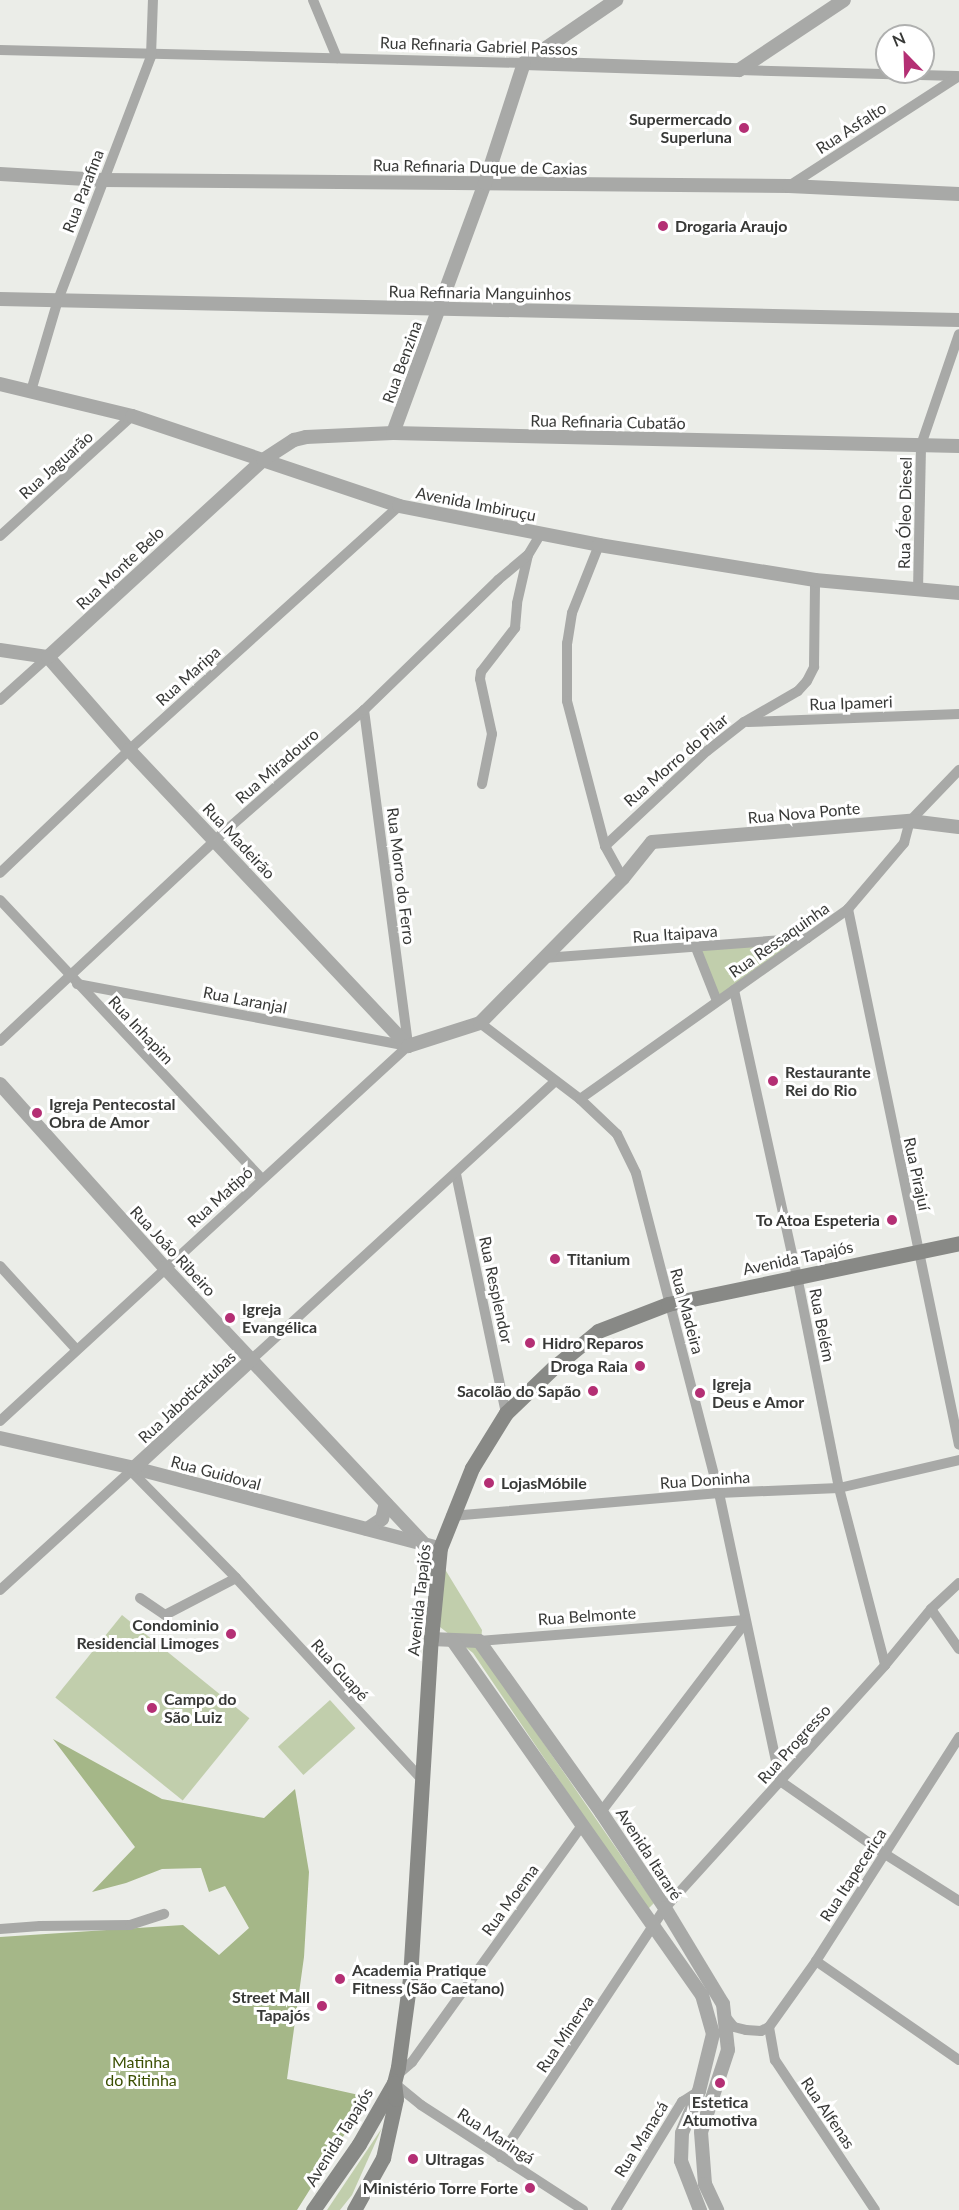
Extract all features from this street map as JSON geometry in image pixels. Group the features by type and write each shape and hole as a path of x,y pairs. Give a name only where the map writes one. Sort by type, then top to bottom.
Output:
{"main road":[{"name":"Avenida Tapajós","path":"354,2210 382,2158 396,2099 395,2080 410,1978 431,1639 440,1548 472,1468 506,1413 553,1368 598,1330 668,1304 959,1243"},
{"name":"Avenida Tapajós","path":"313,2210 359,2144 395,2080"}],"street":[{"name":"Rua Parafina","path":"31,391 58,300 151,56 153,0"},
{"path":"313,0 337,58"},
{"path":"524,63 616,0"},
{"path":"739,70 844,0"},
{"name":"Rua Refinaria Gabriel Passos","path":"0,50 151,56 337,58 958,76"},
{"name":"Rua Benzina","path":"393,433 485,183 524,63"},
{"name":"Rua Asfalto","path":"789,186 958,76"},
{"name":"Rua Refinaria Duque de Caxias","path":"0,174 104,180 789,186 959,194"},
{"name":"Rua Refinaria Manguinhos","path":"0,299 959,320"},
{"name":"Rua Óleo Diesel","path":"918,590 921,445 959,334"},
{"name":"Avenida Imbiruçu","path":"0,384 132,416 399,506 599,545 815,580 959,593"},
{"name":"Rua Jaguarão","path":"0,536 132,416"},
{"name":"Rua Refinaria Cubatão","path":"263,460 294,440 306,436 393,433 959,446"},
{"name":"Rua Monte Belo","path":"0,700 263,460"},
{"name":"Rua Maripa","path":"0,873 129,750 399,506"},
{"name":"Rua Miradouro","path":"0,1041 217,840 364,710 498,580 528,555 541,533"},
{"path":"408,1046 480,1023 623,879 605,846 567,701 567,643 572,613 599,545"},
{"path":"482,784 492,734 481,672 515,628 517,603 528,555"},
{"name":"Rua Morro do Pilar","path":"605,846 707,751 744,722 798,691 807,681 814,667 815,580"},
{"path":"0,650 48,657"},
{"name":"Rua Madeirão","path":"48,657 129,750 217,840 408,1046"},
{"name":"Rua Morro do Ferro","path":"364,710 408,1046"},
{"name":"Rua Ipameri","path":"744,722 959,714"},
{"name":"Rua Ressaquinha","path":"580,1099 848,909 904,843 910,821 959,770"},
{"name":"Rua Nova Ponte","path":"623,879 652,842 910,821 959,826"},
{"name":"Rua Inhapim","path":"0,900 262,1179"},
{"name":"Rua Pirajuí","path":"848,909 959,1445"},
{"name":"Rua Itaipava","path":"544,958 809,938"},
{"path":"696,948 717,1001"},
{"name":"Rua Laranjal","path":"77,984 408,1046"},
{"name":"Rua Belém","path":"734,990 797,1276 839,1488 885,1665"},
{"name":"Rua Madeira","path":"480,1023 580,1099 617,1134 636,1173 668,1304 719,1493 780,1781"},
{"name":"Rua Matipó","path":"0,1421 408,1046"},
{"name":"Rua Jaboticatubas","path":"0,1590 555,1081"},
{"name":"Rua João Ribeiro","path":"0,1084 165,1268 422,1542"},
{"name":"Rua Resplendor","path":"456,1174 506,1413"},
{"path":"0,1266 76,1349"},
{"name":"Rua Guidoval","path":"0,1438 440,1548"},
{"name":"Rua Doninha","path":"451,1516 719,1493 839,1488 959,1460"},
{"name":"Rua Guapé","path":"133,1470 423,1781"},
{"path":"367,1529 382,1519 386,1503"},
{"path":"140,1598 165,1615 236,1578"},
{"name":"Rua Progresso","path":"654,1927 665,1908 885,1665 931,1610 959,1583"},
{"path":"931,1610 959,1649"},
{"path":"601,1812 745,1621"},
{"name":"Rua Belmonte","path":"431,1639 479,1641 745,1621"},
{"path":"453,1641 702,1995 713,2034 699,2091 682,2133 681,2161 700,2210"},
{"name":"Avenida Itararé","path":"479,1641 601,1812 665,1908 723,2004 728,2050 708,2106 701,2132 700,2151 705,2184 717,2210"},
{"name":"Rua Itapecerica","path":"769,2027 816,1961 959,1737"},
{"path":"780,1781 885,1854 959,1901"},
{"name":"Rua Moema","path":"395,2080 412,2062 582,1825"},
{"path":"0,1929 130,1925 164,1914"},
{"name":"Rua Minerva","path":"500,2157 654,1927"},
{"path":"816,1961 959,2060"},
{"path":"725,2016 734,2027 746,2030 761,2031 769,2027"},
{"name":"Rua Alfenas","path":"769,2027 775,2060 875,2210"},
{"name":"Rua Maringá","path":"395,2080 500,2157 584,2210"},
{"name":"Rua Manacá","path":"616,2210 682,2102 699,2091"}],"green space":[{"path":"803,940 718,999 700,950"},
{"path":"443,1566 482,1630 480,1651 654,1903 647,1910 473,1653 440,1627"},
{"name":"Campo do São Luiz","path":"122,1615 249,1718 183,1801 55,1697"},
{"path":"330,1700 355,1728 303,1775 278,1747"},
{"name":"Matinha do Ritinha","path":"53,1739 162,1799 264,1818 295,1789 309,1872 304,1957 287,2079 368,2097 297,2210 0,2210 0,1937 183,1925 219,1955 249,1928 225,1886 209,1892 201,1868 162,1869 126,1883 92,1892 135,1847"},
{"path":"382,2128 352,2195 340,2210 327,2210"}],"place":[{"name":"Supermercado Superluna","path":"744,128"},
{"name":"Drogaria Araujo","path":"663,226"},
{"name":"Restaurante Rei do Rio","path":"773,1081"},
{"name":"Igreja Pentecostal Obra de Amor","path":"37,1113"},
{"name":"To Atoa Espeteria","path":"892,1220"},
{"name":"Titanium","path":"555,1259"},
{"name":"Igreja Evangélica","path":"230,1318"},
{"name":"Hidro Reparos","path":"530,1343"},
{"name":"Droga Raia","path":"640,1366"},
{"name":"Sacolão do Sapão","path":"593,1391"},
{"name":"Igreja Deus e Amor","path":"700,1393"},
{"name":"LojasMóbile","path":"489,1483"},
{"name":"Condominio Residencial Limoges","path":"231,1634"},
{"name":"Campo do São Luiz","path":"152,1708"},
{"name":"Academia Pratique Fitness (São Caetano)","path":"340,1979"},
{"name":"Street Mall Tapajós","path":"322,2006"},
{"name":"Estetica Atumotiva","path":"720,2083"},
{"name":"Ultragas","path":"413,2159"},
{"name":"Ministério Torre Forte","path":"530,2188"}]}
